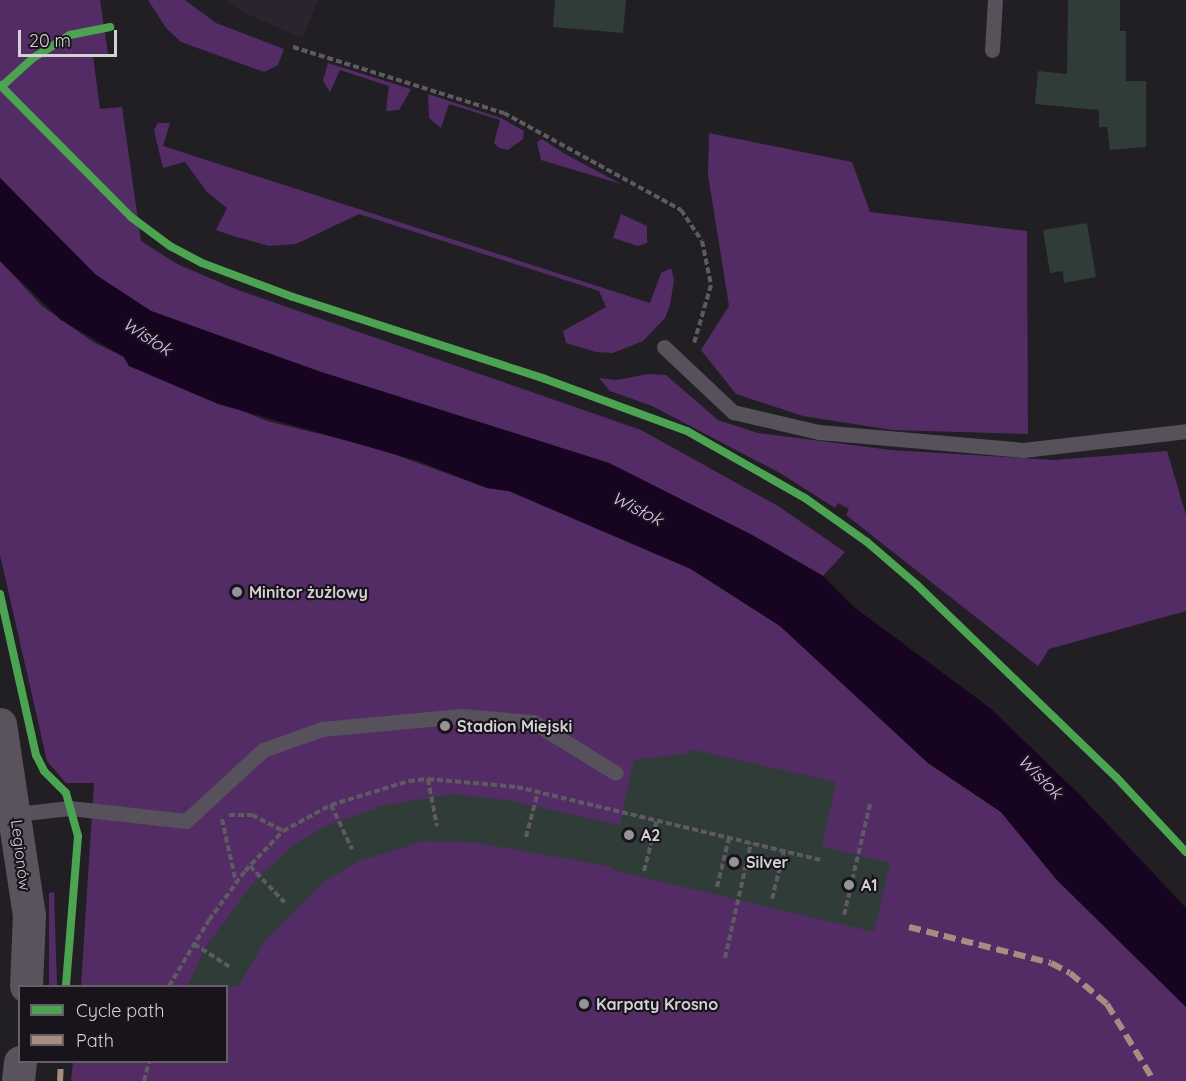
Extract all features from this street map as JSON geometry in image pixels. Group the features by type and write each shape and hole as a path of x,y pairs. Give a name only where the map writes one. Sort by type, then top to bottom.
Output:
{"main road":[{"name":"Legionów","path":"0,724 16,814 29,915 26,985"},
{"path":"18,1081 20,1063"}],"lane":[{"path":"992,50 995,0"},
{"path":"664,347 733,412 819,432 1023,450 1186,431"},
{"path":"16,814 70,808 186,821 206,799 263,750 322,729 450,717 533,722 616,773"}],"path":[{"path":"293,46 504,113 681,210 702,242 711,285 693,355"},
{"path":"428,779 436,826"},
{"path":"170,985 194,944 236,883 283,831 331,805 409,781 428,779 538,792 820,860"},
{"path":"526,837 538,792"},
{"path":"844,915 870,804"},
{"path":"331,805 352,849"},
{"path":"236,883 222,815 252,815 283,831"},
{"path":"644,871 657,820"},
{"path":"717,887 729,838"},
{"path":"725,958 751,843"},
{"path":"772,900 784,851"},
{"path":"250,866 284,902"},
{"path":"194,944 230,967"},
{"path":"144,1081 149,1063"}],"shaded area":[{"path":"0,0 100,0 108,54 93,56 100,109 122,107 141,241 177,264 238,290 641,430 778,506 845,552 823,576 752,535 609,463 321,372 151,311 96,275 0,178"},
{"path":"148,0 185,0 216,23 284,49 278,65 264,72 181,42 166,28"},
{"path":"226,0 318,0 303,38 246,14"},
{"path":"328,63 411,89 399,110 386,111 389,86 340,70 330,92 323,81"},
{"path":"428,94 501,118 524,131 523,139 508,150 499,148 494,143 500,120 449,104 441,128 429,118"},
{"path":"158,123 170,123 163,146 650,303 661,273 671,268 674,280 670,305 665,318 643,341 613,353 596,352 566,343 563,331 606,307 599,291 359,214 296,244 269,246 230,235 216,230 227,208 207,192 185,162 163,168 154,130"},
{"path":"709,133 852,162 870,212 1027,231 1028,434 892,430 803,416 736,394 701,350 729,306 708,175"},
{"path":"542,139 621,184 541,160 537,142"},
{"path":"621,214 647,226 647,243 638,246 613,238"},
{"name":"Stadion Miejski","path":"0,261 42,306 93,342 124,357 129,366 267,421 374,447 487,488 509,491 691,569 780,626 928,763 1001,812 1056,879 1186,1007 1186,1081 71,1081 73,1063 228,1063 228,985 81,985 94,783 66,783 47,761 0,555"},
{"path":"648,374 666,375 718,420 758,433 891,450 1054,460 1167,451 1186,515 1186,611 1049,649 1038,666 846,515 849,509 838,503 835,508 780,473 652,406 610,391 599,378 617,380"},
{"path":"54,892 57,985 49,985 49,893"}],"water":[{"name":"Wisłok","path":"0,178 96,275 151,311 321,372 609,463 752,535 823,576 854,607 990,708 1080,795 1186,908 1186,1007 1056,879 1001,812 928,763 780,626 691,569 509,491 487,488 418,461 218,404 129,366 124,357 61,320 0,261"}],"building":[{"path":"555,0 626,0 623,33 553,27"},
{"path":"1068,0 1120,0 1120,31 1126,31 1126,81 1146,81 1146,147 1110,150 1107,127 1099,127 1099,110 1035,104 1038,71 1067,74"},
{"path":"1087,223 1096,277 1064,283 1063,271 1050,273 1043,230"},
{"path":"690,749 836,782 822,846 890,863 874,932 612,870 613,867 478,843 424,841 359,861 324,882 265,941 238,987 188,985 206,946 254,882 295,844 324,827 385,805 451,794 506,800 620,825 634,760 689,753"}],"marked path":[{"path":"909,927 1051,963 1070,973 1107,1004 1154,1081"},
{"path":"60,1081 61,1063"}],"cycle path":[{"path":"1,87 33,58 70,35 110,27"},
{"path":"0,85 131,217 170,246 202,263 293,297 545,379 687,431 805,498 867,542 917,585 1116,777 1186,852"},
{"path":"0,594 36,755 44,771 66,793 78,836 66,985"}],"place":[{"name":"Minitor żużlowy","path":"237,592"},
{"name":"Stadion Miejski","path":"445,726"},
{"name":"A2","path":"629,835"},
{"name":"Silver","path":"734,862"},
{"name":"A1","path":"849,885"},
{"name":"Karpaty Krosno","path":"584,1004"}]}
